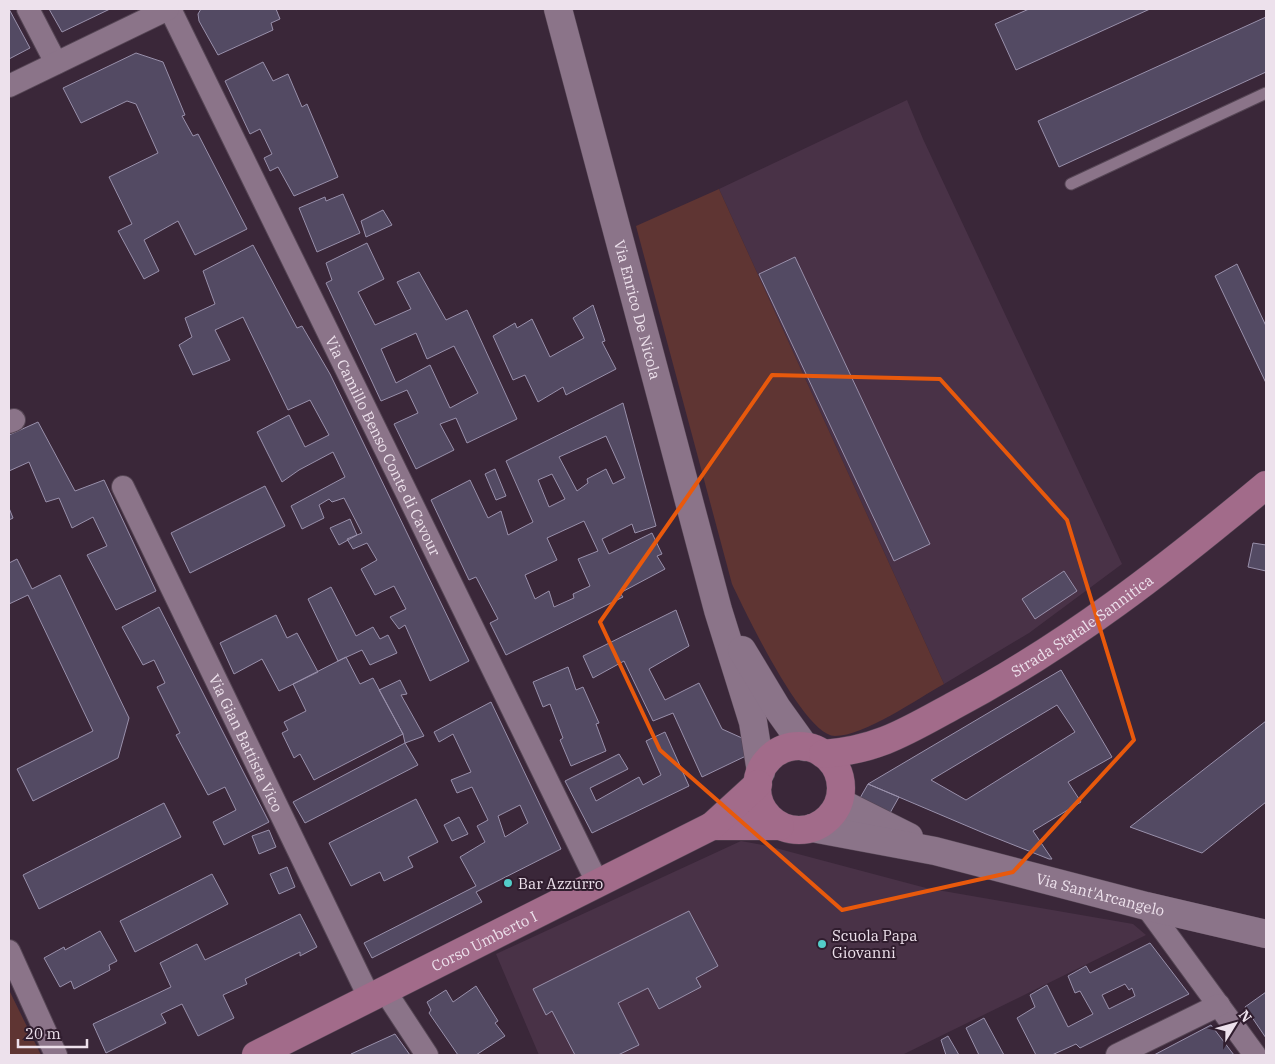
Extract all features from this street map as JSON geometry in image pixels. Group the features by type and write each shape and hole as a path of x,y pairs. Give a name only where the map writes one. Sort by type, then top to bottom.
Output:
{"main road":[{"name":"Strada Statale Sannitica","path":"814,750 847,752 884,743 979,693 1087,626 1194,546 1266,485"},
{"name":"Strada Statale Sannitica","path":"840,793 884,743"},
{"path":"792,747 814,750 832,762 840,793 829,819 812,828 796,830 780,826 762,808 758,796 759,778 768,760 779,752 792,747"},
{"name":"Corso Umberto I","path":"256,1055 378,995 597,882 712,826 759,778"},
{"name":"Corso Umberto I","path":"712,826 780,826"}],"street":[{"path":"28,9 56,63"},
{"path":"9,86 169,9"},
{"name":"Via Camillo Benso Conte di Cavour","path":"169,9 597,882"},
{"name":"Via Enrico De Nicola","path":"558,9 718,610"},
{"name":"Via Gian Battista Vico","path":"123,486 378,995 427,1055"},
{"path":"718,610 777,708 814,750"},
{"path":"718,610 753,722 759,778"},
{"path":"840,793 935,850"},
{"path":"812,828 935,850"},
{"name":"Via Sant'Arcangelo","path":"935,850 1146,906 1266,934"},
{"path":"1146,906 1255,1055"},
{"path":"9,951 56,1055"},
{"path":"1117,1055 1218,1005"}],"lane":[{"path":"1071,184 1266,93"}],"highlighted area":[{"path":"772,375 940,379 1067,520 1134,740 1013,872 842,910 660,750 600,622"}],"shaded area":[{"path":"907,100 923,139 1122,564 1029,633 944,684 719,189"},
{"path":"719,189 944,684 875,724 847,734 835,736 822,731 808,716 792,695 762,644 732,584 636,226"},
{"name":"Scuola Papa Giovanni","path":"741,841 768,846 926,888 1133,924 1146,935 902,1055 539,1055 496,954"},
{"path":"9,990 41,1055 9,1055"}],"building":[{"path":"9,9 30,48 9,59"},
{"path":"49,9 110,9 62,32"},
{"path":"201,9 276,9 280,19 271,23 273,30 218,55 199,21 198,14"},
{"path":"1029,9 1150,9 1016,70 995,24"},
{"path":"1266,17 1266,72 1059,167 1038,121"},
{"path":"136,53 163,62 185,115 182,116 193,136 198,134 247,229 195,255 178,221 144,240 159,271 144,279 118,231 132,224 109,177 158,153 136,104 127,101 81,123 63,88"},
{"path":"263,62 273,81 288,74 302,107 307,104 338,177 294,196 278,167 270,171 264,158 272,154 260,129 250,134 225,81"},
{"path":"343,194 360,233 317,252 299,208 325,197 326,201"},
{"path":"383,210 392,225 366,237 361,221"},
{"path":"367,243 384,279 358,292 375,325 411,309 397,282 419,272 446,320 467,310 517,419 467,443 456,418 440,424 454,450 416,469 394,424 418,413 407,390 381,401 326,283 332,280 326,263","holes":["416,333 427,359 454,346 478,393 450,408 430,365 396,383 381,349"]},
{"path":"253,245 297,328 302,326 330,374 469,661 430,681 405,625 399,629 390,617 406,609 394,586 375,595 361,569 377,560 367,543 353,549 347,539 362,533 344,498 332,502 329,499 319,505 324,518 302,529 291,506 345,477 333,452 299,470 282,482 257,432 289,415 305,447 329,435 310,400 288,410 243,317 215,330 230,360 193,375 179,345 192,337 185,318 215,304 203,271"},
{"path":"795,257 930,544 894,561 759,274"},
{"path":"1237,264 1266,326 1266,383 1215,276"},
{"path":"593,305 605,341 602,342 616,369 566,395 563,387 538,402 525,375 513,380 493,336 515,323 517,328 532,319 550,357 584,338 573,318"},
{"path":"623,403 656,526 635,533 632,524 602,539 609,554 652,533 662,554 657,556 665,569 620,593 623,597 506,655 490,623 498,619 476,577 469,580 431,500 470,480 488,518 501,511 508,535 533,522 506,461","holes":["606,436 625,478 613,484 606,469 587,479 588,483 577,491 559,457","552,474 565,499 549,507 538,480","584,521 598,551 578,559 590,586 573,594 574,598 554,607 549,591 535,599 525,575 557,560 547,538"]},
{"path":"38,422 75,491 104,480 156,591 116,610 87,555 107,546 93,517 72,528 59,498 46,502 29,462 9,471 9,435"},
{"path":"495,469 506,496 496,500 485,474"},
{"path":"265,486 285,526 190,573 171,533"},
{"path":"9,508 13,518 9,520"},
{"path":"350,519 357,535 339,545 330,528"},
{"path":"1253,543 1266,545 1266,571 1248,567"},
{"path":"17,559 32,589 60,575 129,718 118,758 33,801 17,769 93,731 28,595 9,604 9,563"},
{"path":"1064,571 1077,591 1035,619 1022,599"},
{"path":"331,587 356,636 373,627 380,639 388,635 397,653 370,665 362,650 338,661 308,599"},
{"path":"159,607 269,822 224,845 213,822 236,810 225,787 208,795 176,735 180,733 157,687 165,683 154,660 143,665 122,627"},
{"path":"676,610 689,646 649,669 665,700 699,683 722,729 742,738 748,755 702,777 673,713 653,721 624,661 593,678 583,656"},
{"path":"276,615 287,638 297,633 318,672 279,691 262,659 234,674 220,643"},
{"path":"346,657 360,684 373,678 403,734 314,780 300,754 294,758 282,733 288,730 284,722 306,711 293,684"},
{"path":"568,667 576,690 583,687 599,723 596,724 606,751 571,766 560,740 563,738 550,704 543,707 533,682"},
{"path":"1061,670 1112,757 1068,782 1081,802 1033,831 1052,859 986,834 868,784","holes":["1057,705 1075,732 966,800 931,780"]},
{"path":"400,680 407,694 401,695 424,736 405,743 403,734 379,690"},
{"path":"491,702 561,849 476,892 482,902 372,958 364,943 476,886 460,857 485,842 477,826 488,820 472,787 457,793 451,780 471,772 453,734 439,742 434,732","holes":["520,805 528,823 505,837 498,816"]},
{"path":"1266,721 1266,802 1202,853 1130,827"},
{"path":"665,732 689,786 592,833 565,781 619,754 628,769 590,788 596,801 639,777 643,785 661,775 646,741"},
{"path":"405,743 418,765 305,823 293,802"},
{"path":"868,784 899,797 890,813 860,798"},
{"path":"416,799 438,842 408,857 413,867 384,881 380,872 351,886 329,843"},
{"path":"164,803 181,837 39,909 23,875"},
{"path":"459,817 468,834 452,841 444,825"},
{"path":"269,830 276,847 259,854 252,836"},
{"path":"287,867 295,887 279,894 270,874"},
{"path":"212,874 228,904 135,952 120,921"},
{"path":"689,911 718,966 696,978 701,987 659,1009 648,988 618,1003 639,1045 618,1055 575,1055 552,1011 546,1015 533,989"},
{"path":"300,914 317,947 300,956 300,952 245,979 247,984 223,995 234,1018 198,1036 182,1004 161,1014 166,1023 106,1053 93,1024 171,987 160,963 197,944 205,960"},
{"path":"100,931 117,961 109,965 110,970 74,989 71,981 60,987 44,958 64,947 65,950"},
{"path":"1150,943 1189,994 1080,1048 1076,1044 1052,1055 1036,1055 1017,1018 1035,1007 1030,995 1047,985 1068,1027 1093,1014 1080,991 1075,993 1068,976 1086,966 1090,973","holes":["1125,984 1129,990 1132,988 1135,996 1109,1009 1102,995"]},
{"path":"476,986 498,1021 495,1023 505,1036 476,1055 458,1055 429,1013 431,1010 427,1002 446,990 453,1002"},
{"path":"1266,992 1266,1038 1245,1007"},
{"path":"984,1018 1004,1055 979,1055 966,1028"},
{"path":"1211,1025 1234,1055 1154,1055"},
{"path":"395,1034 410,1055 350,1055 351,1054"},
{"path":"948,1036 959,1055 946,1055 941,1040"}],"place":[{"name":"Bar Azzurro","path":"508,883"},
{"name":"Scuola Papa Giovanni","path":"822,944"}]}
